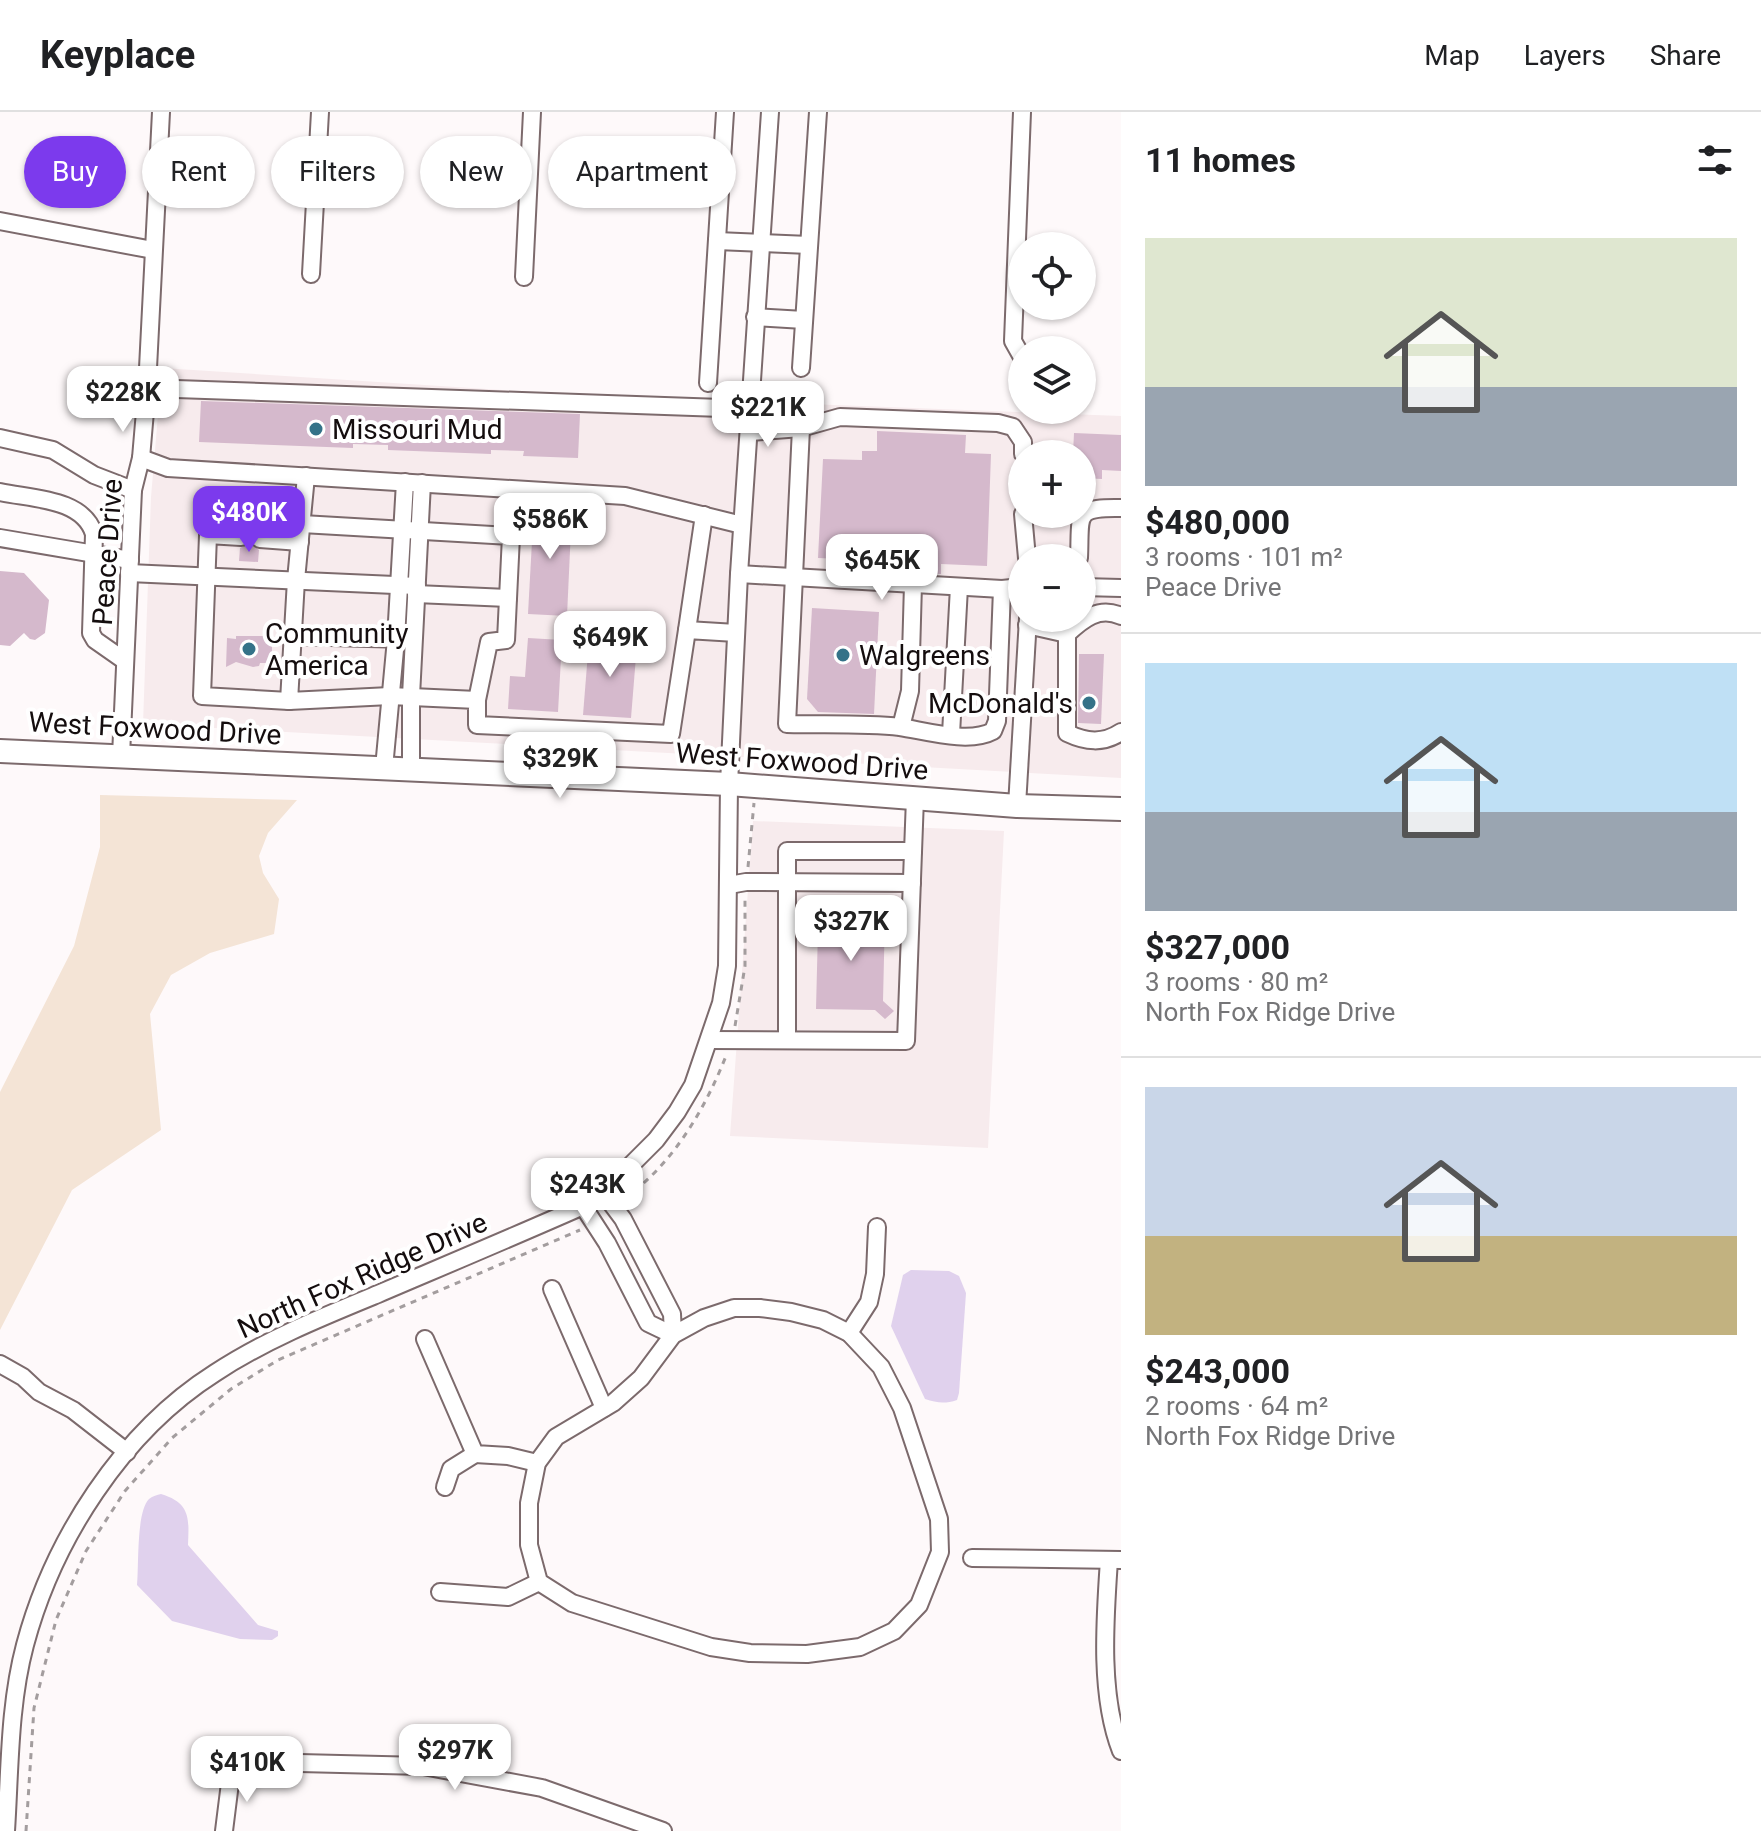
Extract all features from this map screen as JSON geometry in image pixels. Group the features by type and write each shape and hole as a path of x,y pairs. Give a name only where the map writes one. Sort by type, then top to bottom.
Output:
{"main road":[{"name":"West Foxwood Drive","path":"0,751 729,784 1017,806 1121,809"}],"street":[{"name":"Peace Drive","path":"121,756 133,490 141,458 147,388 161,112"},
{"path":"311,274 320,112"},
{"path":"524,277 532,112"},
{"path":"708,383 725,112"},
{"name":"North Fox Ridge Drive","path":"6,1831 14,1699 37,1607 78,1520 103,1479 127,1452 188,1393 213,1374 258,1348 583,1206 656,1140 693,1085 721,1003 738,884 729,784 739,574 770,112"},
{"path":"801,368 818,112"},
{"path":"1013,336 1022,112"},
{"path":"0,221 153,250"},
{"path":"717,241 809,245"},
{"path":"755,317 804,320"},
{"path":"147,388 750,409"},
{"path":"750,432 801,428 840,417 998,423 1013,427 1022,440"},
{"path":"801,428 787,724 901,727 925,733 984,736 993,731 997,721 1002,589"},
{"path":"0,438 53,450 94,475 133,490"},
{"path":"141,458 168,468 625,496 742,525"},
{"path":"289,701 306,476"},
{"path":"411,770 414,483"},
{"path":"0,492 67,506 91,524 94,534 91,633 95,640 125,661"},
{"path":"1080,544 1081,516 1087,510 1095,507 1121,508"},
{"path":"260,539 301,533 412,531 511,536 506,640 489,642 477,700 477,725 671,734 704,515"},
{"path":"241,537 208,535 202,696 289,701 390,696 477,700"},
{"path":"0,538 94,554 130,566 205,576 411,588 508,598"},
{"path":"739,574 1008,588"},
{"path":"901,727 910,691 913,584"},
{"path":"951,734 959,587"},
{"path":"1096,587 1121,588"},
{"path":"384,768 396,639 411,588"},
{"path":"1121,616 1105,612 1088,616 1067,634 1067,733 1084,741 1108,739 1121,732"},
{"path":"687,630 736,633"},
{"path":"1017,806 1026,632"},
{"path":"1060,632 1067,634"},
{"path":"292,636 414,640"},
{"path":"709,1040 906,1041 915,798"},
{"path":"787,1040 787,851 913,851"},
{"path":"738,884 912,883"},
{"path":"602,1191 623,1219 672,1314 673,1335"},
{"path":"583,1206 594,1220 648,1323 673,1335"},
{"path":"849,1333 869,1302 875,1274 877,1227"},
{"path":"552,1289 604,1408"},
{"path":"734,1308 760,1308 823,1320 849,1333 881,1367 902,1408 939,1519 940,1552 932,1577 919,1605 894,1631 860,1647 807,1654 750,1653 711,1647 572,1603 539,1582 529,1545 529,1503 537,1463 556,1437 604,1408 641,1378 673,1335 704,1318 734,1308"},
{"path":"425,1339 475,1454"},
{"path":"0,1364 23,1377 39,1392 73,1410 127,1452"},
{"path":"445,1487 451,1469 475,1454 508,1456 537,1463"},
{"path":"972,1558 1115,1560 1106,1610 1106,1659 1111,1709 1121,1751"},
{"path":"440,1592 508,1597 539,1582"},
{"path":"224,1831 230,1783 240,1766 258,1762 423,1766 542,1788 663,1831"}],"path":[{"path":"614,1207 632,1194 671,1154 700,1113 726,1058 745,966 738,884 754,786"},
{"path":"26,1831 34,1708 56,1620 94,1539 125,1491 172,1438 231,1389 278,1360 573,1234 594,1220"}],"shaded area":[{"path":"162,368 597,396 1008,412 1008,424 1096,424 1096,415 1121,416 1121,778 143,724 151,497"},
{"path":"100,795 297,800 268,833 259,856 263,873 279,899 274,934 210,953 171,975 150,1014 161,1130 72,1190 0,1330 0,1092 74,946 100,847"},
{"path":"753,821 1004,831 988,1148 730,1136"},
{"path":"911,1270 949,1271 959,1276 966,1293 957,1400 941,1402 925,1399 891,1326 903,1275"},
{"path":"161,1494 183,1507 188,1545 258,1625 278,1631 278,1636 272,1640 240,1639 172,1621 137,1585 142,1515 149,1499"}],"building":[{"path":"201,401 580,414 578,458 523,456 524,451 491,450 491,454 388,450 388,445 353,444 353,448 199,442"},
{"path":"877,431 966,435 965,453 991,454 987,566 941,564 941,574 913,573 913,562 818,558 823,459 862,460 862,451 877,451"},
{"path":"1074,433 1121,435 1121,471 1102,470 1102,479 1096,479 1096,440 1074,440"},
{"path":"534,505 572,507 567,616 528,614"},
{"path":"250,543 259,550 258,562 239,561 240,548"},
{"path":"0,571 24,573 49,600 45,633 35,640 24,633 10,646 0,645"},
{"name":"Walgreens","path":"812,608 879,612 874,714 818,712 807,699"},
{"name":"Community America","path":"236,636 267,636 267,641 272,642 272,663 260,663 253,667 236,662 226,667 227,638 236,639"},
{"path":"528,638 562,640 558,712 508,709 510,676 525,677"},
{"path":"589,640 637,644 631,718 583,715"},
{"path":"1079,654 1104,654 1101,724 1078,723"},
{"path":"821,913 885,915 883,1001 894,1011 885,1019 875,1010 816,1009 818,929 815,929 815,922"}],"place":[{"name":"Missouri Mud","path":"316,429"},
{"name":"Community America","path":"249,649"},
{"name":"Walgreens","path":"843,655"},
{"name":"McDonald's","path":"1089,703"}]}
